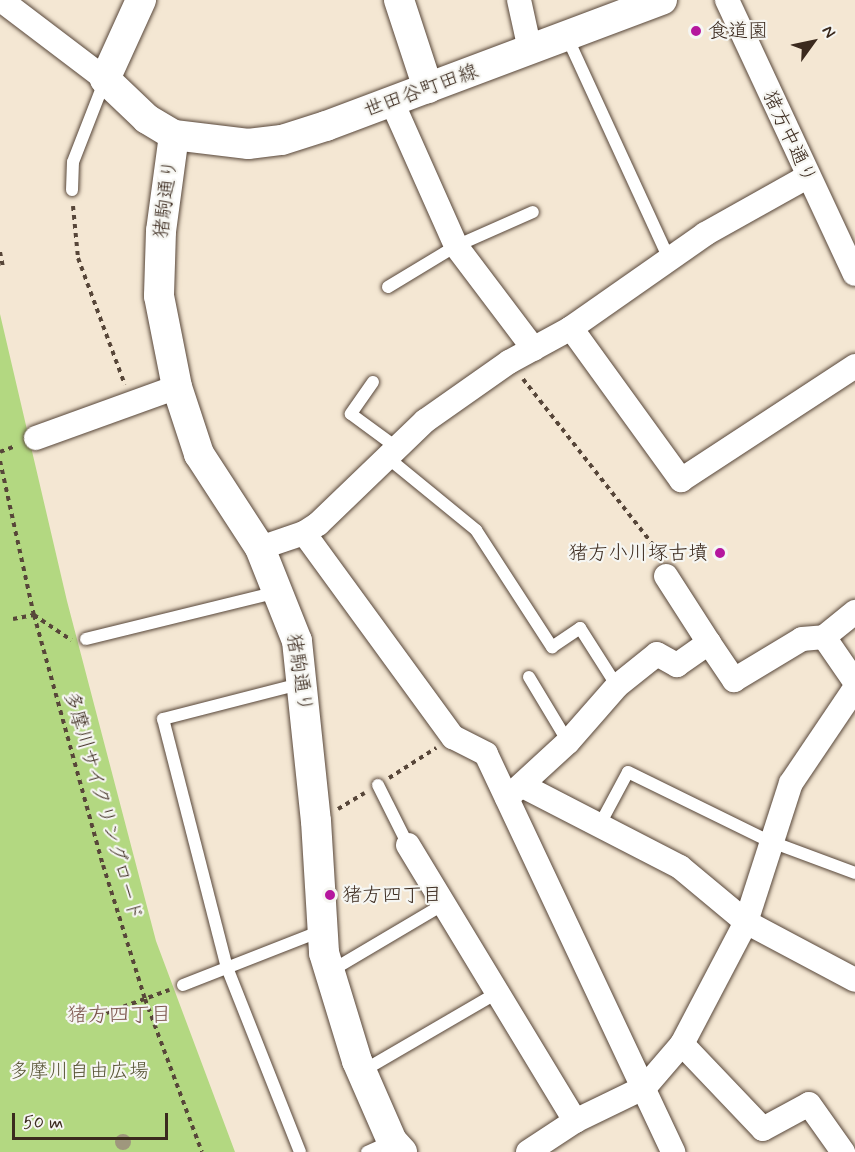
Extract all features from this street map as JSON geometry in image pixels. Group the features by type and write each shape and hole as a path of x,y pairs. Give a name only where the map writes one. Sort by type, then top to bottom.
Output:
{"street":[{"path":"1,0 105,79 147,119 174,135"},
{"path":"105,79 141,0"},
{"path":"399,0 428,88"},
{"path":"519,0 530,50"},
{"name":"世田谷町田線","path":"174,135 217,143 264,143 303,134 662,0"},
{"name":"猪方中通り","path":"727,0 807,177 855,274"},
{"path":"392,102 427,188 456,246 534,348"},
{"name":"猪駒通り","path":"174,135 161,231 159,296 177,387 199,454 260,548 297,641 316,821 321,932 329,972 387,1148"},
{"path":"260,548 304,533 425,421 509,362 571,328 705,234 807,177"},
{"path":"571,328 681,480 855,366"},
{"path":"36,438 177,387"},
{"path":"304,533 453,737 486,754 515,792 673,1152"},
{"path":"666,576 734,680 801,639 824,637 855,612"},
{"path":"824,637 855,682"},
{"path":"515,792 568,742 617,686 657,654 677,665 709,643"},
{"path":"528,1152 575,1121 645,1087 682,1044 746,922 769,841 791,783 855,688"},
{"path":"515,792 599,826 680,867 746,922 855,980"},
{"path":"408,845 575,1121"},
{"path":"682,1044 763,1129 809,1104 843,1152"}],"lane":[{"path":"567,36 669,259"},
{"path":"72,190 74,162 105,79"},
{"path":"388,287 456,246 533,213"},
{"path":"372,382 351,414 476,530 552,647 580,628 617,686"},
{"path":"86,639 278,591"},
{"path":"530,677 568,742"},
{"path":"300,1152 227,968 163,719 303,683"},
{"path":"599,826 628,772 769,841 855,873"},
{"path":"378,785 408,845"},
{"path":"329,972 444,904"},
{"path":"183,985 321,932"},
{"path":"361,1072 497,993"}],"path":[{"path":"72,190 78,258 132,403"},
{"path":"0,252 3,267"},
{"path":"509,362 668,564 666,576"},
{"name":"多摩川サイクリングロード","path":"0,461 34,615 71,754 145,999 202,1152"},
{"path":"13,619 34,615 71,640 86,639"},
{"path":"316,821 453,737"},
{"path":"98,1016 183,985"}],"green space":[{"name":"多摩川自由広場","path":"0,314 67,601 156,941 235,1152 0,1152"}],"place":[{"name":"食道園","path":"696,31"},
{"name":"猪方小川塚古墳","path":"720,553"},
{"name":"猪方四丁目","path":"330,895"}],"district":[{"name":"猪方四丁目","path":"119,1015"}]}
